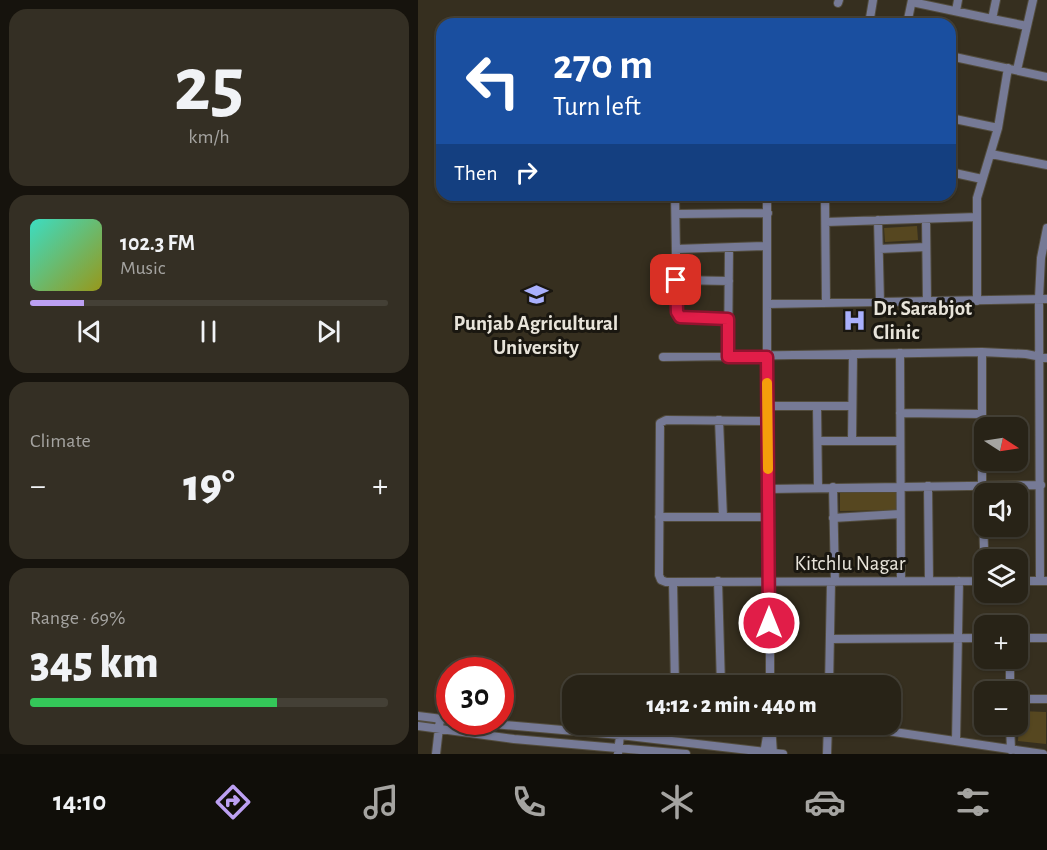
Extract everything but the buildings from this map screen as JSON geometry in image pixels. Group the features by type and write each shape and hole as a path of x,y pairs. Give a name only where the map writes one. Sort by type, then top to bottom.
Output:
{"street":[{"path":"870,18 873,0"},
{"path":"956,11 958,0"},
{"path":"992,19 996,0"},
{"path":"1017,70 1033,0"},
{"path":"908,18 912,1 1027,26"},
{"path":"956,57 1046,77"},
{"path":"977,301 977,198 991,154 1008,68"},
{"path":"956,119 997,128"},
{"path":"991,154 1046,165"},
{"path":"956,173 982,179"},
{"path":"675,201 677,312 680,317 728,319"},
{"path":"767,201 770,675"},
{"path":"825,201 826,303"},
{"path":"676,214 768,213"},
{"path":"826,222 977,217"},
{"path":"926,219 927,302"},
{"path":"878,220 880,302"},
{"path":"1043,581 1041,258 1046,228"},
{"path":"676,249 767,246"},
{"path":"879,249 926,247"},
{"path":"728,357 729,248"},
{"path":"676,280 728,281"},
{"path":"767,304 1043,298"},
{"path":"662,357 982,352 1043,357"},
{"path":"982,352 982,483"},
{"path":"900,353 901,581"},
{"path":"852,441 853,354"},
{"path":"767,406 852,405"},
{"path":"817,406 818,487"},
{"path":"900,413 982,414"},
{"path":"720,420 723,517"},
{"path":"675,675 673,582 663,581 659,575 659,427 662,421 767,421"},
{"path":"818,441 900,441"},
{"path":"769,489 974,484"},
{"path":"1028,485 1041,485"},
{"path":"928,486 929,581"},
{"path":"829,675 833,582 833,487"},
{"path":"834,518 900,514"},
{"path":"659,517 770,517"},
{"path":"718,581 721,675"},
{"path":"956,741 959,581"},
{"name":"Kitchlu Nagar","path":"673,582 974,581"},
{"path":"830,639 974,638"},
{"path":"1028,638 1046,638"},
{"path":"1028,699 1046,699"},
{"path":"418,716 436,718"},
{"path":"418,726 436,729"},
{"path":"514,726 562,730"},
{"path":"901,733 1043,754"},
{"path":"436,754 438,735"},
{"path":"484,735 619,751 686,754"},
{"path":"619,751 620,735 783,754"},
{"path":"769,753 770,735"},
{"path":"827,754 828,735"},
{"path":"1010,735 1011,750"}],"shaded area":[{"path":"917,226 918,240 885,242 884,228"},
{"path":"897,488 898,510 840,511 840,489"},
{"path":"1028,711 1046,712 1046,744 1018,741 1018,735 1028,735"}],"slow traffic":[{"path":"767,383 768,469"}],"place":[{"name":"Punjab Agricultural University","path":"536,295"},
{"name":"Dr. Sarabjot Clinic","path":"855,320"}],"route":[{"path":"676,280 677,314 680,317 728,319 728,357 767,357 769,623"}]}
